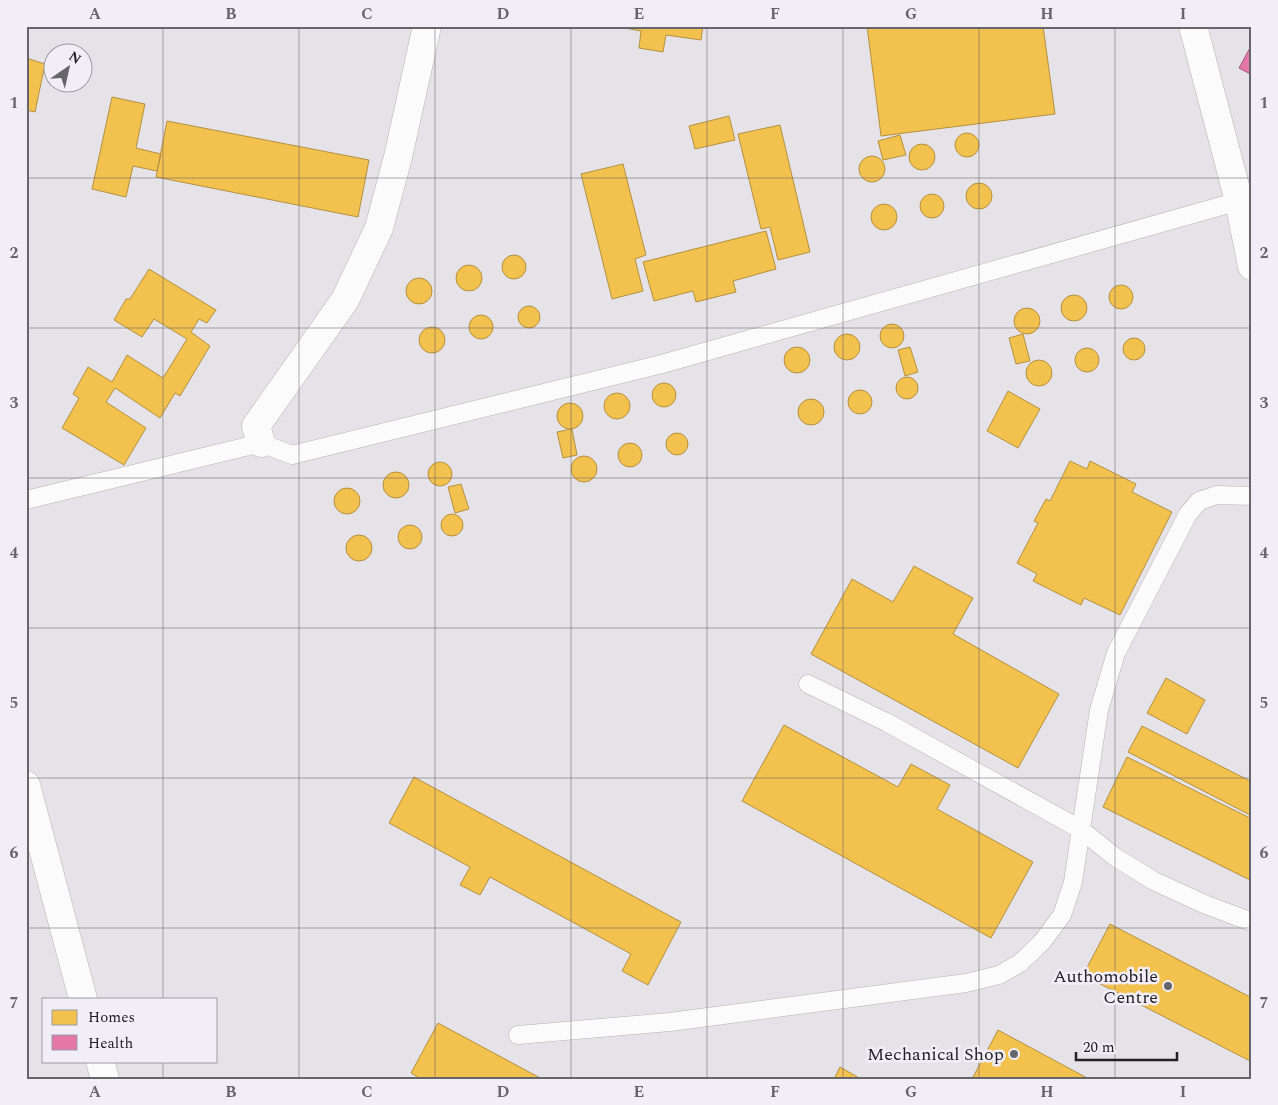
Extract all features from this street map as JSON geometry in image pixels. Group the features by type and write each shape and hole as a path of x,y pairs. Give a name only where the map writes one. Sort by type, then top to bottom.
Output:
{"street":[{"path":"261,443 256,426 345,300 379,228 398,157 427,26"},
{"path":"1194,26 1245,203 1252,266"},
{"path":"26,786 84,998"},
{"path":"100,1062 105,1079"}],"lane":[{"path":"26,500 261,443 292,455 653,367 1245,203"},
{"path":"518,1035 670,1022 966,983 999,975 1020,963 1042,942 1062,915 1073,882 1099,710 1116,653 1184,522 1199,501 1217,495 1252,496"},
{"path":"808,684 886,722 1080,829 1115,857 1154,881 1204,904 1252,922"}],"building: Homes":[{"path":"614,26 703,26 701,40 666,35 663,52 639,48 641,31"},
{"path":"867,26 1043,26 1055,114 881,136"},
{"path":"26,58 42,63 42,78 35,112 26,110"},
{"path":"112,97 145,104 136,148 161,154 157,171 133,166 126,197 92,189"},
{"path":"729,116 735,140 695,149 689,126"},
{"path":"167,121 369,160 358,217 156,177"},
{"path":"780,125 810,252 778,260 770,227 761,229 738,134"},
{"path":"967,133 976,136 979,145 976,154 967,157 958,154 955,145 958,136"},
{"path":"900,135 906,155 883,160 878,141"},
{"path":"922,144 931,148 935,157 931,166 922,170 913,166 909,157 913,148"},
{"path":"872,156 881,160 885,169 881,178 872,182 863,178 859,169 863,160"},
{"path":"623,164 646,255 635,259 643,291 612,299 581,174"},
{"path":"979,183 988,187 992,196 988,205 979,209 970,205 966,196 970,187"},
{"path":"932,194 941,197 944,206 941,215 932,218 923,215 920,206 923,197"},
{"path":"884,204 893,208 897,217 893,226 884,230 875,226 871,217 875,208"},
{"path":"766,231 776,269 733,281 736,292 696,302 693,291 654,301 643,262"},
{"path":"514,255 523,258 526,267 523,276 514,279 505,276 502,267 505,258"},
{"path":"469,265 478,269 482,278 478,287 469,291 460,287 456,278 460,269"},
{"path":"149,269 216,310 207,323 199,319 191,332 210,346 180,396 175,393 160,418 115,388 106,402 146,428 124,465 62,428 79,398 73,394 88,367 112,382 127,355 163,378 187,339 154,319 142,337 114,320 126,299 130,299"},
{"path":"419,278 428,282 432,291 428,300 419,304 410,300 406,291 410,282"},
{"path":"1121,285 1130,288 1133,297 1130,306 1121,309 1112,306 1109,297 1112,288"},
{"path":"1074,295 1083,299 1087,308 1083,317 1074,321 1065,317 1061,308 1065,299"},
{"path":"529,306 537,309 540,317 537,325 529,328 521,325 518,317 521,309"},
{"path":"1027,308 1036,312 1040,321 1036,330 1027,334 1018,330 1014,321 1018,312"},
{"path":"481,315 490,318 493,327 490,336 481,339 472,336 469,327 472,318"},
{"path":"892,324 901,327 904,336 901,345 892,348 883,345 880,336 883,327"},
{"path":"432,327 441,331 445,340 441,349 432,353 423,349 419,340 423,331"},
{"path":"847,334 856,338 860,347 856,356 847,360 838,356 834,347 838,338"},
{"path":"1023,334 1030,361 1016,364 1009,338"},
{"path":"1134,338 1142,341 1145,349 1142,357 1134,360 1126,357 1123,349 1126,341"},
{"path":"797,347 806,351 810,360 806,369 797,373 788,369 784,360 788,351"},
{"path":"910,347 918,372 905,376 898,350"},
{"path":"1087,348 1096,351 1099,360 1096,369 1087,372 1078,369 1075,360 1078,351"},
{"path":"1039,360 1048,364 1052,373 1048,382 1039,386 1030,382 1026,373 1030,364"},
{"path":"907,377 915,380 918,388 915,396 907,399 899,396 896,388 899,380"},
{"path":"664,383 673,386 676,395 673,404 664,407 655,404 652,395 655,386"},
{"path":"860,390 869,393 872,402 869,411 860,414 851,411 848,402 851,393"},
{"path":"1008,391 1040,409 1018,448 987,431"},
{"path":"617,393 626,397 630,406 626,415 617,419 608,415 604,406 608,397"},
{"path":"811,399 820,403 824,412 820,421 811,425 802,421 798,412 802,403"},
{"path":"570,403 579,407 583,416 579,425 570,429 561,425 557,416 561,407"},
{"path":"572,429 577,455 563,458 557,432"},
{"path":"677,433 685,436 688,444 685,452 677,455 669,452 666,444 669,436"},
{"path":"630,443 639,446 642,455 639,464 630,467 621,464 618,455 621,446"},
{"path":"584,456 593,460 597,469 593,478 584,482 575,478 571,469 575,460"},
{"path":"1070,461 1087,469 1090,461 1136,484 1132,492 1172,512 1120,615 1084,598 1081,605 1033,581 1037,574 1017,563 1038,523 1034,521 1046,499 1050,501"},
{"path":"440,462 449,465 452,474 449,483 440,486 431,483 428,474 431,465"},
{"path":"396,472 405,476 409,485 405,494 396,498 387,494 383,485 387,476"},
{"path":"461,484 469,509 455,513 448,487"},
{"path":"347,488 356,492 360,501 356,510 347,514 338,510 334,501 338,492"},
{"path":"452,514 460,517 463,525 460,533 452,536 444,533 441,525 444,517"},
{"path":"410,525 419,528 422,537 419,546 410,549 401,546 398,537 401,528"},
{"path":"359,535 368,539 372,548 368,557 359,561 350,557 346,548 350,539"},
{"path":"914,566 973,598 953,634 1059,694 1018,768 811,654 852,579 893,602"},
{"path":"1166,678 1205,700 1187,734 1147,713"},
{"path":"784,725 898,787 911,764 950,785 937,809 1033,862 991,938 742,801"},
{"path":"1142,726 1252,782 1252,816 1128,752"},
{"path":"1127,757 1252,819 1252,881 1103,807"},
{"path":"414,777 681,922 648,985 622,971 631,954 490,877 480,895 460,885 470,867 389,823"},
{"name":"Authomobile Centre","path":"1110,924 1252,998 1252,1062 1083,975"},
{"path":"438,1023 542,1079 421,1079 411,1073"},
{"name":"Mechanical Shop","path":"998,1030 1089,1079 972,1079"},
{"path":"840,1067 861,1079 834,1079"}],"building: Health":[{"path":"1252,44 1252,75 1239,68"}],"place":[{"name":"Authomobile Centre","path":"1168,986"},
{"name":"Mechanical Shop","path":"1014,1054"}]}
